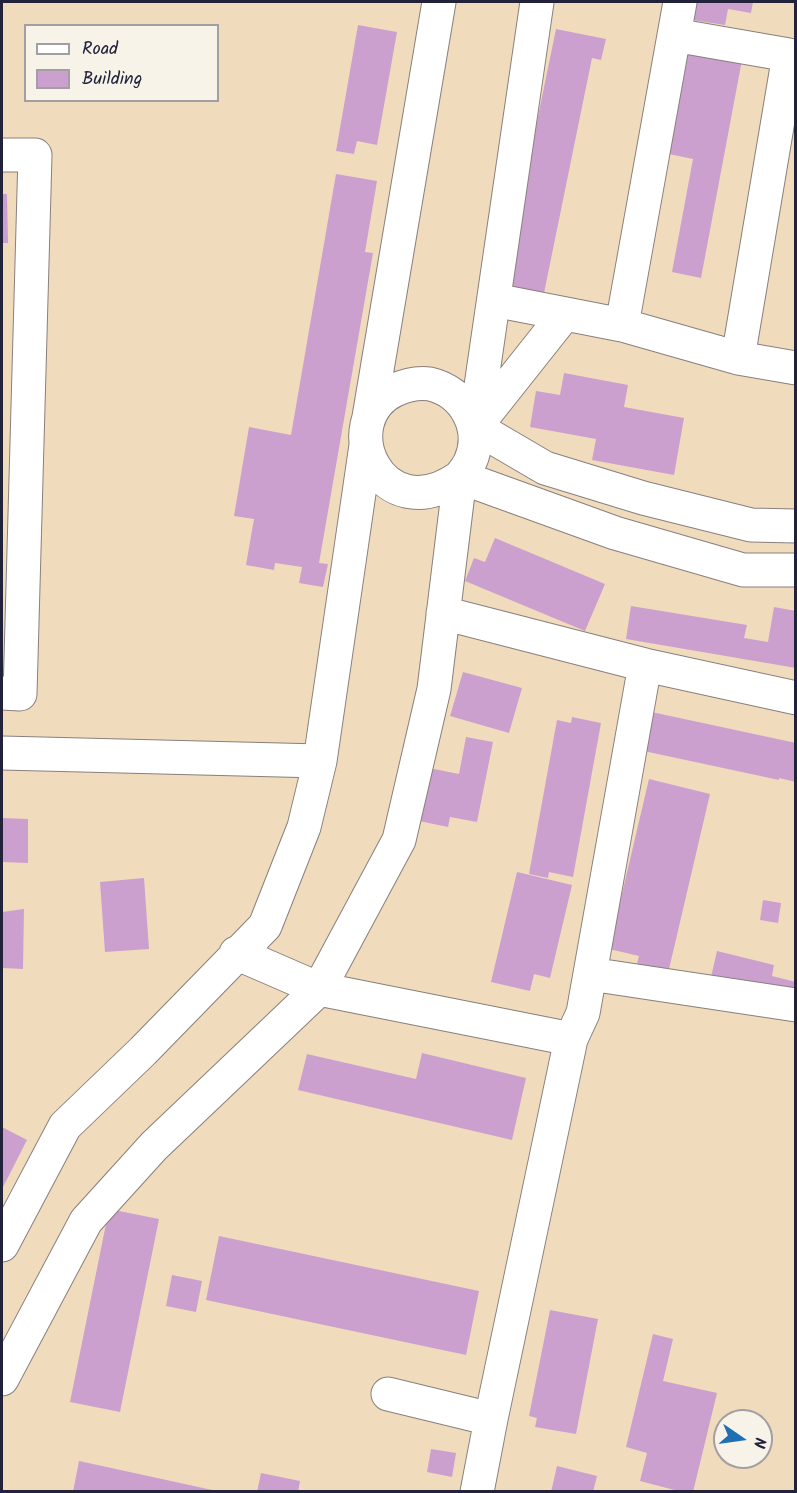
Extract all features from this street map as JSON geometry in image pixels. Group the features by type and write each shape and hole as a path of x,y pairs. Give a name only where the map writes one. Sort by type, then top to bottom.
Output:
{"street":[{"path":"2,1245 65,1126 144,1051 236,953 265,926 304,826 320,761 367,434 439,2"},
{"path":"537,2 475,427 475,446 470,463 460,477 446,488 429,493 411,493 395,487 381,477 371,462 367,434 376,406 389,393 405,385 423,383 441,387 456,396 468,410 475,427 545,468 643,498 751,525 795,526"},
{"path":"622,325 680,2"},
{"path":"674,35 789,55 738,358"},
{"path":"2,154 35,155 20,694 2,693"},
{"path":"494,300 622,325 738,358 795,368"},
{"path":"475,427 564,315"},
{"path":"460,477 615,534 743,570 795,570"},
{"path":"2,1378 86,1221 154,1146 319,989 399,840 434,689 460,477"},
{"path":"443,613 645,665 795,698"},
{"path":"477,1491 490,1419 571,1039 583,1012 645,665"},
{"path":"2,753 320,761"},
{"path":"236,953 319,989 571,1039"},
{"path":"590,974 795,1005"},
{"path":"388,1394 490,1419"}],"building":[{"path":"695,2 753,2 751,13 728,9 725,25 692,20"},
{"path":"358,25 397,32 377,145 357,141 354,154 336,151"},
{"path":"556,29 606,39 601,60 592,58 543,298 502,291"},
{"path":"683,48 742,60 701,278 672,272 693,159 664,153"},
{"path":"336,174 377,181 365,252 373,253 319,563 328,564 323,587 299,583 302,567 275,563 274,570 246,565 254,519 234,516 249,427 291,435"},
{"path":"2,194 7,194 8,243 2,243"},
{"path":"564,373 628,385 624,407 684,418 674,475 592,460 596,439 530,427 536,391 560,395"},
{"path":"495,538 605,584 585,631 465,581 474,558 485,562"},
{"path":"631,606 747,625 744,638 768,642 774,607 796,611 796,668 626,639"},
{"path":"463,672 522,688 509,733 450,716"},
{"path":"633,708 796,743 796,782 625,747"},
{"path":"572,717 601,723 573,877 549,872 548,878 529,874 557,720 571,723"},
{"path":"466,737 493,742 477,822 450,817 448,827 419,821 429,768 459,774"},
{"path":"649,779 710,794 666,982 634,975 639,956 609,949"},
{"path":"2,818 28,819 28,863 2,862"},
{"path":"517,872 572,885 550,978 534,974 530,991 491,982"},
{"path":"144,878 149,949 105,952 100,882"},
{"path":"763,900 781,903 778,923 760,920"},
{"path":"24,909 23,969 2,968 2,912"},
{"path":"717,951 774,965 772,976 796,982 796,1006 709,986"},
{"path":"422,1053 526,1078 512,1140 298,1090 307,1054 416,1079"},
{"path":"2,1127 27,1140 2,1189"},
{"path":"109,1209 159,1219 120,1412 70,1402"},
{"path":"219,1236 479,1291 466,1355 206,1300"},
{"path":"172,1275 202,1281 196,1312 166,1306"},
{"path":"550,1310 598,1319 576,1434 535,1427 537,1418 529,1416"},
{"path":"653,1334 673,1339 663,1381 717,1393 693,1492 682,1492 640,1481 647,1453 626,1447"},
{"path":"431,1449 456,1453 452,1477 427,1472"},
{"path":"79,1461 217,1491 217,1492 73,1492"},
{"path":"557,1466 597,1476 593,1492 551,1492"},
{"path":"261,1473 300,1481 298,1492 257,1492"}]}
